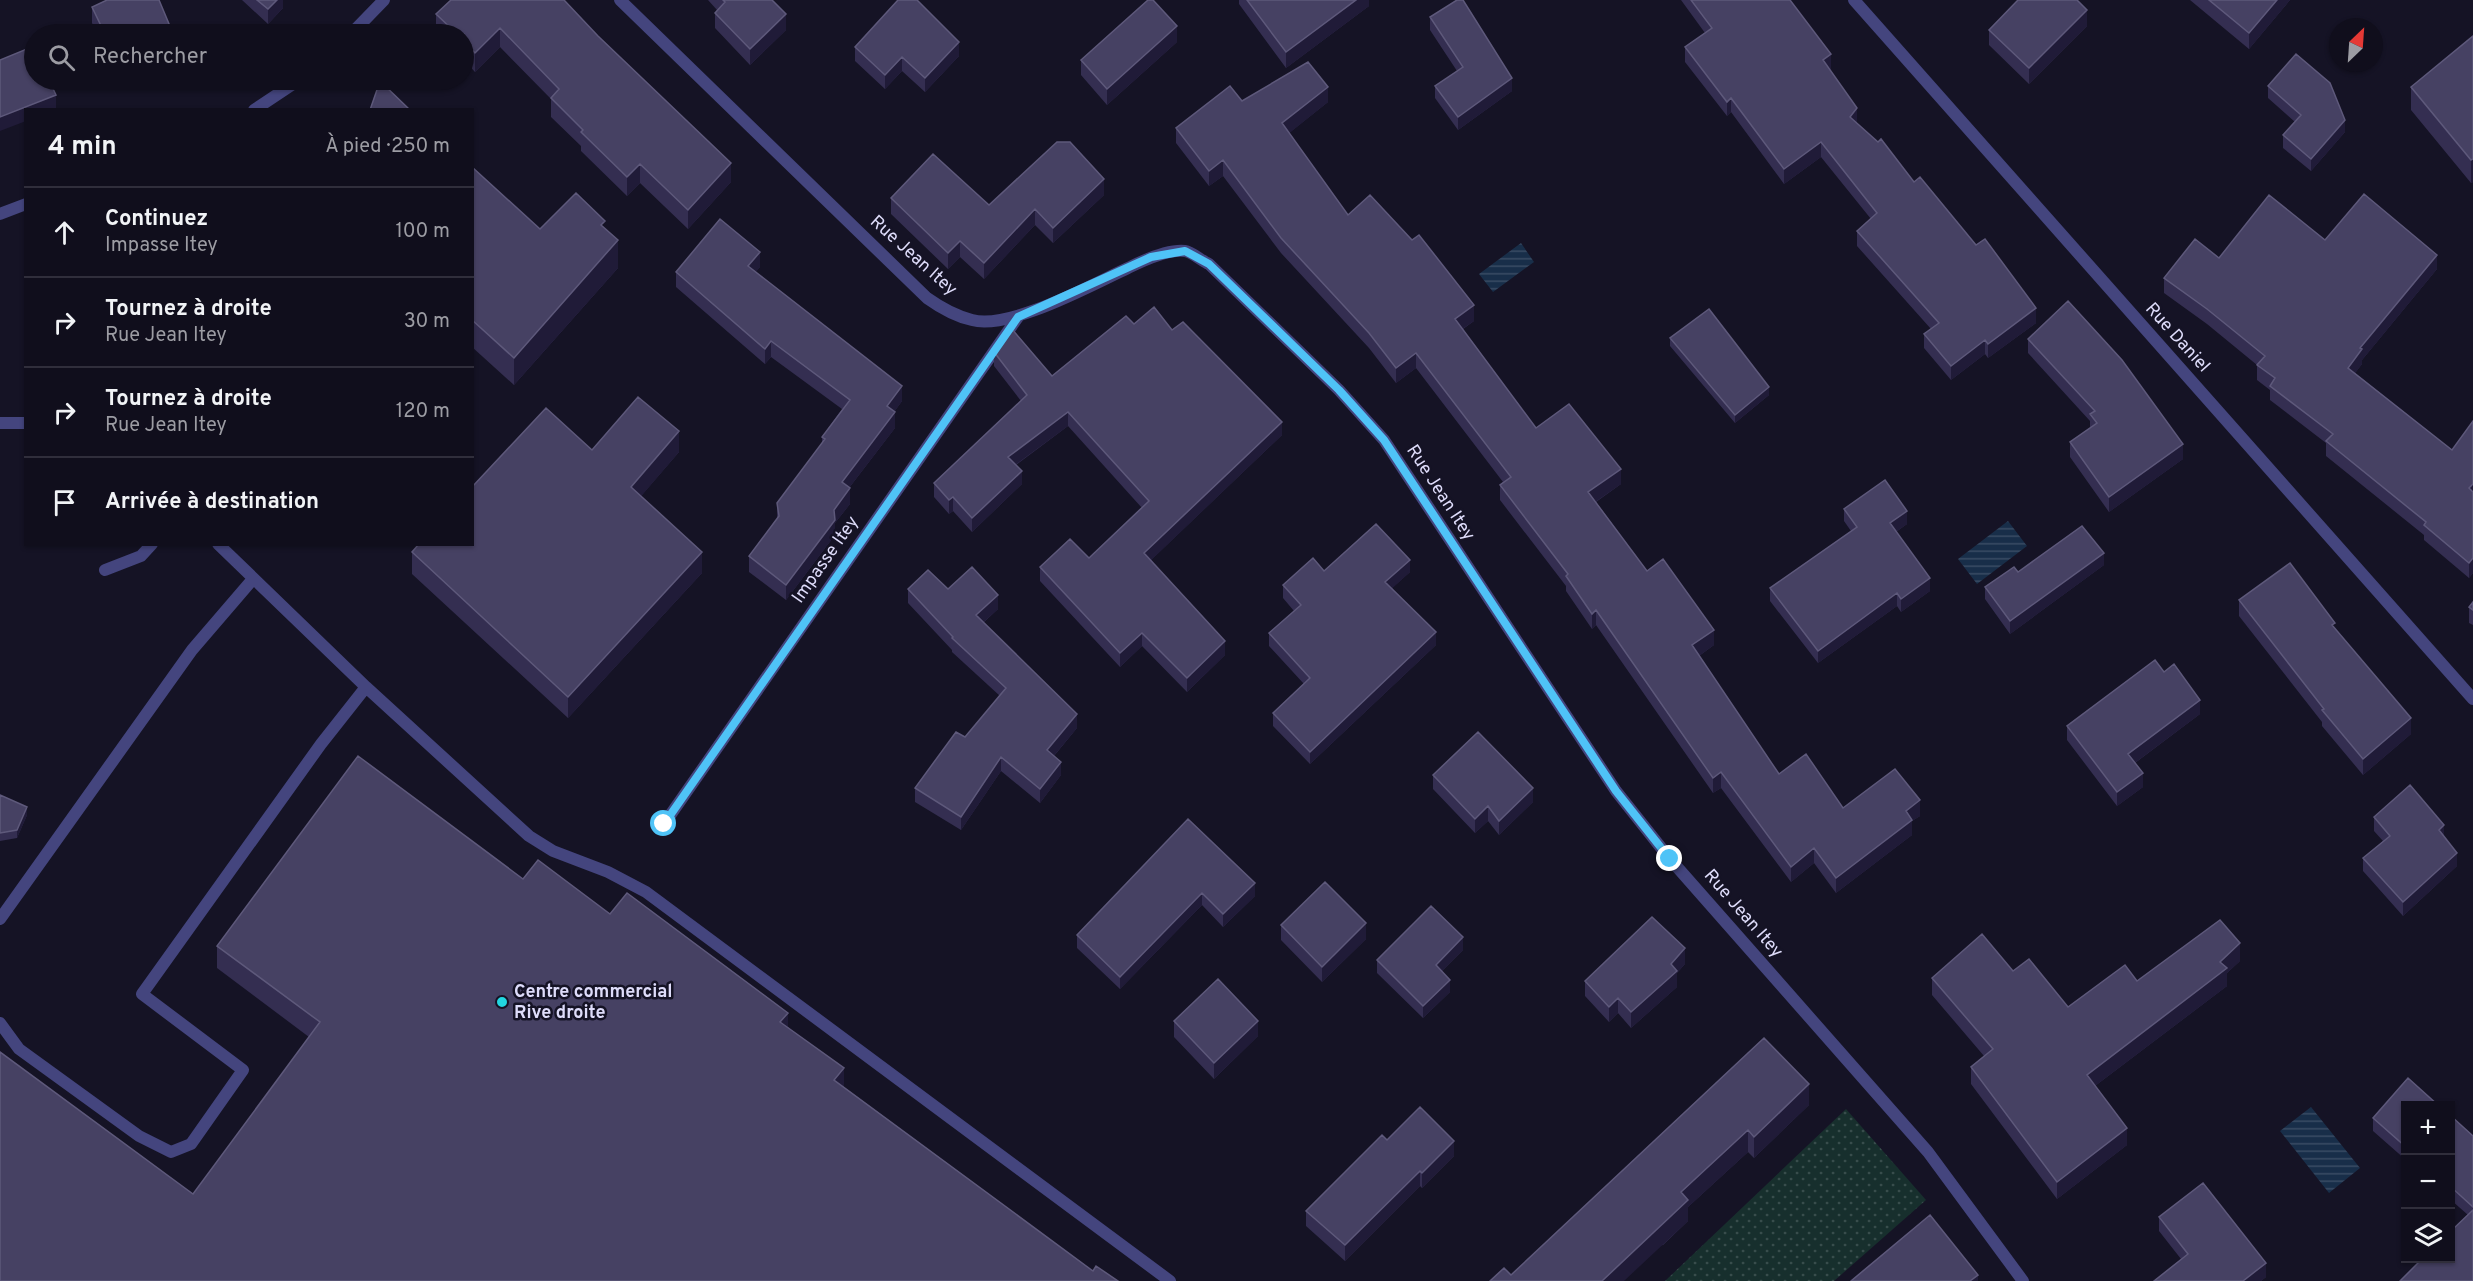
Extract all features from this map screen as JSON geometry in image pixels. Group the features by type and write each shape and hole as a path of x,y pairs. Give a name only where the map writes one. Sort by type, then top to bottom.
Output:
{"street":[{"path":"361,24 384,0"},
{"name":"Rue Jean Itey","path":"621,0 927,298 945,311 974,321 998,321 1018,317 1151,257 1185,251 1209,264 1339,390 1384,440 1616,791 1670,859 1928,1152 2023,1281"},
{"name":"Rue Daniel","path":"1854,0 2473,699"},
{"path":"257,108 284,90"},
{"path":"0,214 24,205"},
{"name":"Impasse Itey","path":"664,824 1018,317"},
{"path":"0,423 24,423"},
{"path":"105,570 141,556 150,546"},
{"path":"220,546 366,687 529,836 553,851 608,872 646,892 1170,1281"},
{"path":"1,914 192,650 253,579"},
{"path":"0,1023 19,1049 139,1136 171,1152 191,1144 243,1070 142,994 321,744 366,687"}],"green space":[{"path":"1846,1109 1926,1200 1834,1281 1665,1281"}],"water":[{"path":"1521,243 1534,262 1493,292 1479,274"},
{"path":"2008,521 2027,546 1977,584 1958,559"},
{"path":"2311,1107 2360,1168 2329,1193 2280,1131"}],"building":[{"path":"107,0 159,0 169,24 100,24 92,7"},
{"path":"257,0 277,0 268,9"},
{"path":"451,0 564,0 598,36 731,163 688,210 640,164 627,177 581,132 583,130 551,98 559,89 500,28 475,53 474,24 446,24 436,14"},
{"path":"723,0 772,0 786,14 750,49 715,13 725,2"},
{"path":"898,0 917,0 959,42 925,78 902,57 885,75 855,47"},
{"path":"1148,0 1153,0 1177,26 1107,89 1081,60"},
{"path":"1247,0 1356,0 1286,52"},
{"path":"1457,0 1463,0 1512,78 1458,117 1435,86 1463,67 1430,17"},
{"path":"1691,0 1790,0 1831,54 1823,60 1857,108 1850,117 1878,142 1881,139 1914,182 1920,177 1976,245 1985,239 2036,308 1988,344 1985,340 1951,366 1924,334 1939,323 1857,231 1877,213 1821,142 1784,169 1731,98 1727,102 1685,47 1712,28"},
{"path":"2018,0 2077,0 2087,10 2029,68 1989,30"},
{"path":"2209,0 2277,0 2249,33"},
{"path":"2473,36 2473,159 2471,160 2411,87"},
{"path":"24,50 24,90 54,90 56,95 0,117 0,60"},
{"path":"2296,54 2330,83 2345,120 2311,159 2283,135 2301,115 2268,86"},
{"path":"1308,62 1328,87 1282,123 1348,215 1370,195 1412,240 1419,235 1474,305 1455,319 1536,428 1569,404 1621,469 1588,492 1647,571 1663,559 1714,630 1692,645 1779,774 1806,754 1843,808 1895,769 1920,800 1906,811 1912,820 1836,878 1814,848 1791,867 1721,772 1713,778 1596,610 1592,614 1566,576 1568,574 1500,485 1511,477 1416,353 1396,368 1369,333 1281,238 1223,160 1209,171 1176,128 1230,86 1242,101"},
{"path":"377,90 389,90 408,108 371,108"},
{"path":"1057,142 1070,142 1104,179 1053,228 1035,209 984,263 960,241 948,253 891,198 933,154 989,205"},
{"path":"474,169 540,229 576,193 605,221 601,225 618,240 514,358 474,322"},
{"path":"2364,194 2437,255 2360,348 2362,349 2348,368 2452,450 2473,421 2473,484 2469,488 2473,492 2473,558 2469,563 2424,525 2426,522 2326,441 2333,434 2270,386 2275,378 2257,365 2265,356 2164,278 2195,239 2219,258 2269,195 2325,240"},
{"path":"720,219 760,252 748,266 902,386 887,406 895,412 842,482 850,488 834,510 835,520 786,585 749,556 779,516 777,503 825,439 822,437 850,400 771,341 765,349 676,272"},
{"path":"2068,301 2122,360 2183,444 2109,497 2070,442 2097,423 2090,414 2095,411 2028,339"},
{"path":"1154,307 1172,330 1183,322 1282,422 1144,553 1225,641 1187,678 1142,633 1120,653 1040,567 1070,539 1089,558 1149,501 1068,412 1008,457 1022,471 972,518 953,497 949,500 934,483 1027,395 994,352 1011,328 1052,376 1126,316 1134,324"},
{"path":"1709,309 1769,387 1735,415 1670,338"},
{"path":"638,397 679,431 631,487 702,552 568,697 412,552 417,546 474,546 474,485 546,408 592,450"},
{"path":"1885,480 1907,511 1890,523 1930,578 1901,599 1897,593 1818,651 1770,588 1857,527 1844,509"},
{"path":"1376,524 1410,560 1385,582 1436,632 1310,752 1273,713 1310,678 1269,633 1301,605 1283,585 1313,558 1324,571"},
{"path":"2082,526 2104,553 2010,621 1985,587 2014,567 2018,572"},
{"path":"2290,563 2335,623 2332,625 2411,718 2363,759 2322,710 2324,709 2239,600"},
{"path":"972,567 998,595 976,615 1077,714 1047,750 1061,762 1040,789 1001,757 961,817 915,788 956,732 965,737 1006,688 952,638 908,589 928,570 948,589"},
{"path":"2155,660 2164,672 2174,664 2200,700 2128,754 2143,773 2117,792 2067,726"},
{"path":"1478,732 1533,788 1499,821 1488,806 1475,819 1433,775"},
{"name":"Centre commercial Rive droite","path":"358,756 523,879 538,860 610,914 627,893 788,1013 780,1022 844,1068 834,1080 1093,1271 1096,1266 1118,1281 0,1281 0,1052 193,1194 320,1022 217,946"},
{"path":"2410,785 2444,825 2439,830 2457,853 2403,902 2363,858 2390,836 2374,817"},
{"path":"0,795 27,807 17,830 0,833"},
{"path":"1188,819 1255,883 1223,914 1202,893 1120,977 1077,935"},
{"path":"1325,882 1366,923 1322,967 1281,925"},
{"path":"1431,906 1463,937 1436,965 1450,980 1423,1006 1377,960"},
{"path":"1652,917 1685,948 1671,964 1677,971 1631,1012 1618,998 1609,1007 1585,981"},
{"path":"2220,920 2240,943 2220,962 2227,968 2087,1075 2127,1128 2057,1182 1971,1067 1993,1049 1932,978 1982,934 2013,971 2029,959 2068,1007 2125,965 2137,981"},
{"path":"1218,979 1258,1021 1214,1063 1174,1021"},
{"path":"1764,1038 1809,1084 1754,1137 1748,1130 1681,1192 1688,1200 1602,1281 1490,1281 1504,1268 1511,1275"},
{"path":"2408,1078 2433,1101 2401,1101 2401,1143 2373,1118"},
{"path":"1420,1107 1454,1141 1345,1245 1306,1211 1382,1135 1387,1140"},
{"path":"2455,1120 2473,1136 2473,1207 2455,1191"},
{"path":"2203,1183 2266,1263 2243,1281 2154,1281 2188,1254 2159,1217"},
{"path":"2473,1210 2473,1281 2400,1281 2418,1263 2455,1263 2455,1227"},
{"path":"1930,1215 1978,1275 1970,1281 1851,1281"}],"place":[{"name":"Centre commercial Rive droite","path":"502,1002"}],"route":[{"path":"664,824 1018,317 1151,257 1185,251 1209,264 1339,390 1384,440 1616,791 1670,859"}]}
